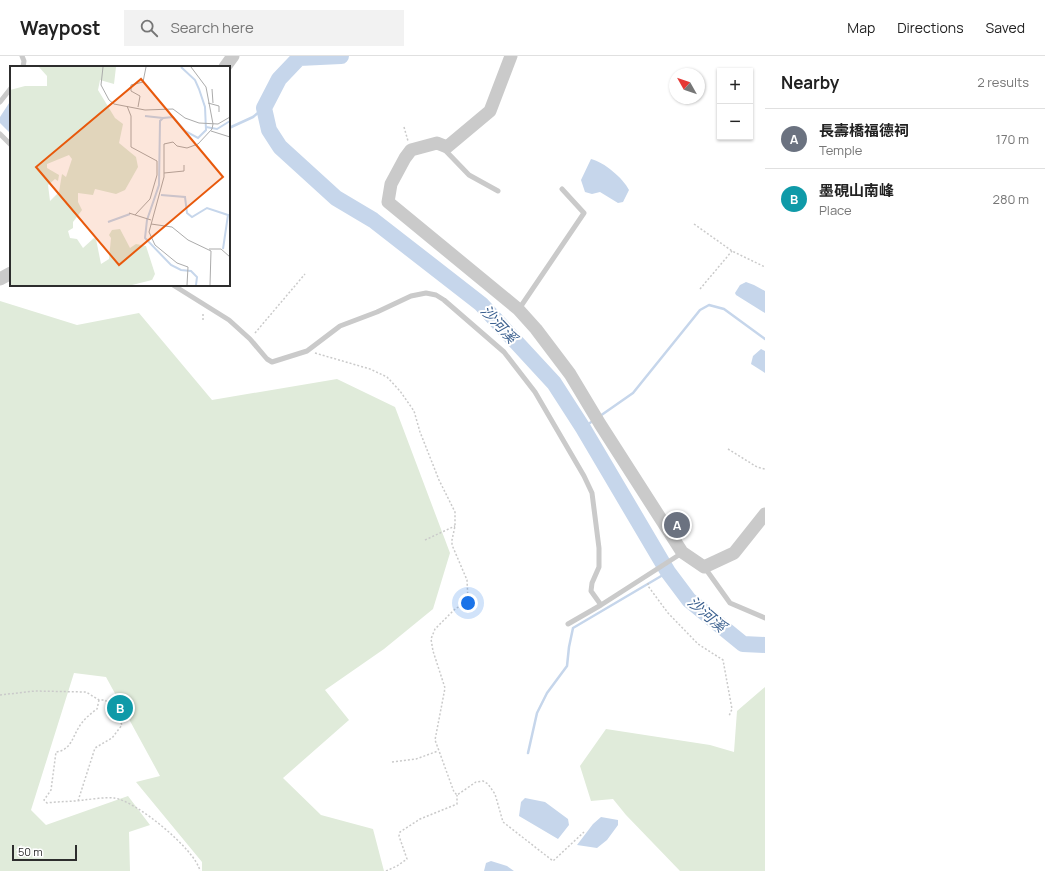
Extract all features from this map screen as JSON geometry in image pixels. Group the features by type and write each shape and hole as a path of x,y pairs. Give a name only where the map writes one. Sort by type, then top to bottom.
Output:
{"street":[{"path":"226,66 233,56"},
{"path":"510,56 490,111 446,147 437,142 411,150 391,184 388,202 518,309 536,329 570,374 678,556 704,566 734,553 765,514"},
{"path":"0,279 10,274"}],"lane":[{"path":"22,56 24,61 23,66"},
{"path":"0,102 10,89"},
{"path":"0,134 10,144"},
{"path":"437,142 469,175 498,191"},
{"path":"518,309 584,213 562,189"},
{"path":"175,286 229,320 250,339 267,359 272,362 307,351 340,326 377,312 411,296 426,293 436,295 504,352 535,392 584,476 592,493 600,548 599,567 592,583 591,591 600,605"},
{"path":"568,624 678,556"},
{"path":"704,566 730,603 765,618"}],"path":[{"path":"404,127 411,150"},
{"path":"694,224 732,251 765,267"},
{"path":"700,289 732,251"},
{"path":"250,339 305,274"},
{"path":"307,351 370,369 387,377 400,391 414,412 420,432 439,480 455,512 455,526 452,545 467,580 468,600 454,610 435,629 431,639 433,651 445,688 435,740 454,792 457,795 457,804 420,819 400,832 399,836 407,859 398,866 386,871"},
{"path":"728,449 757,467 765,469"},
{"path":"426,540 455,526"},
{"path":"647,576 648,586 668,613 698,644 723,660 732,709 729,716"},
{"path":"0,695 35,691 86,692 99,700 105,700 114,708 122,725 112,738 95,748 78,801"},
{"path":"99,700 97,709 89,714 79,727 71,742 62,751 56,752 51,790 44,800 47,803 65,800 78,801 115,798 127,802 152,818 177,838 191,853 200,871"},
{"path":"392,762 416,759 438,751"},
{"path":"457,795 476,782 483,781 488,784 495,794 502,822 553,861 584,832"}],"green space":[{"path":"0,301 77,325 139,313 212,400 337,379 395,407 450,553 433,609 384,649 325,690 349,720 283,778 321,815 373,829 384,871 202,871 202,862 136,782 160,776 106,677 74,673 31,810 46,825 128,796 150,825 129,832 130,871 0,871"},
{"path":"765,687 765,871 680,871 626,815 613,799 591,801 580,766 606,729 710,745 734,752 737,711"}],"water":[{"path":"10,102 10,133 0,123 0,117"},
{"path":"591,159 602,163 618,176 626,185 629,190 623,202 618,203 600,192 592,194 585,192 581,180"},
{"path":"746,282 765,291 765,313 736,295 735,293 740,285"},
{"path":"761,349 765,351 765,373 751,364 753,356"},
{"path":"525,798 545,802 568,819 569,825 558,839 519,816 521,802"},
{"path":"601,817 618,820 618,825 607,840 597,848 577,845 593,824"},
{"path":"491,861 507,866 514,871 484,871 486,863"}],"waterway":[{"name":"沙河溪","path":"341,56 299,58 279,79 264,108 269,130 280,147 336,198 373,220 481,304 554,383 583,428 668,572 689,600 743,644 765,645"},
{"path":"230,128 253,117 264,108"},
{"path":"600,416 633,393 700,310 709,305 724,309 765,339"},
{"path":"583,428 594,420"},
{"path":"528,753 537,713 547,693 567,666 573,628 668,572"}],"place":[{"name":"長壽橋福德祠","path":"677,525"},
{"name":"墨硯山南峰","path":"120,708"}]}
